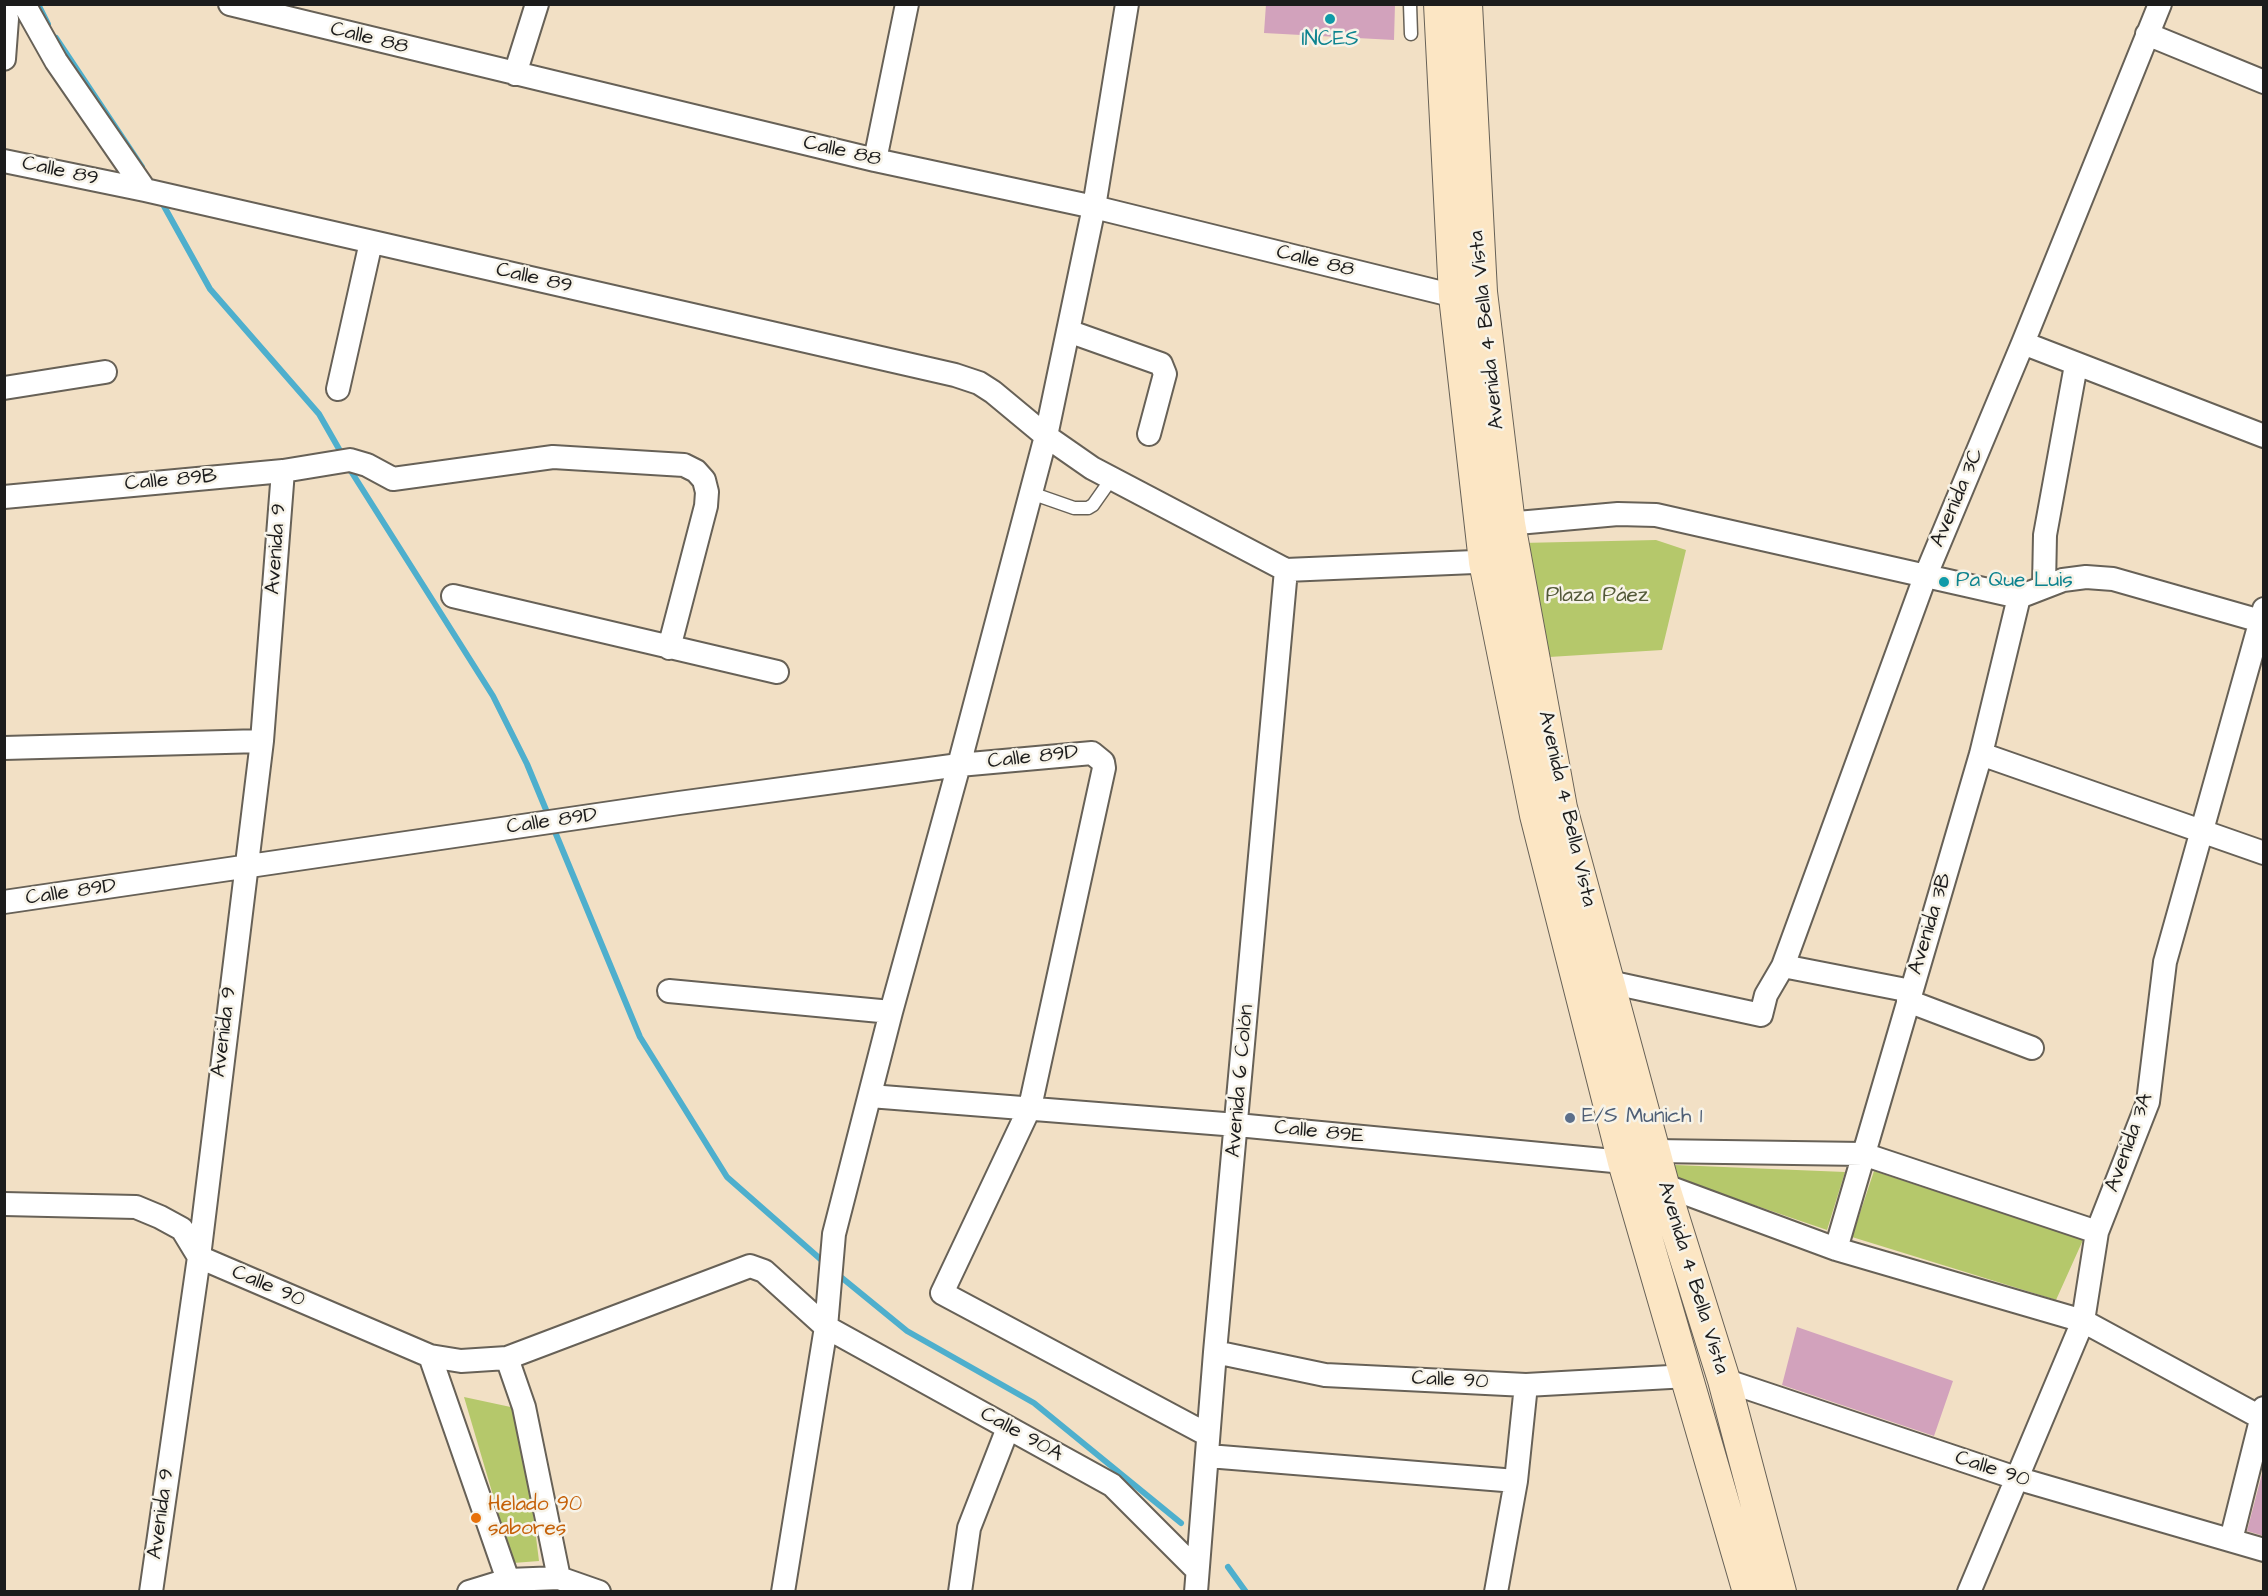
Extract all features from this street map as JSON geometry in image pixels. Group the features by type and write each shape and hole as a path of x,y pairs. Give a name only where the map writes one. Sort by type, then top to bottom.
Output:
{"street":[{"path":"24,4 56,61 145,190"},
{"name":"Calle 88","path":"230,4 875,160 1094,207 1455,296"},
{"path":"514,74 537,4"},
{"path":"875,160 907,4"},
{"path":"783,1592 826,1327 834,1234 891,1012 1046,436 1094,207 1127,4"},
{"name":"Avenida 4 Bella Vista","path":"1440,4 1455,296 1495,525 1536,815 1624,1162 1749,1592"},
{"name":"Avenida 4 Bella Vista","path":"1466,4 1495,525"},
{"name":"Avenida 3C","path":"1608,982 1761,1015 1766,995 1783,966 1924,577 2023,343 2160,4"},
{"path":"4,7 7,19 4,59"},
{"path":"2147,34 2264,82"},
{"name":"Calle 89","path":"4,161 145,190 955,375 979,383 993,392 1046,436 1112,478 1287,570"},
{"path":"338,389 371,242"},
{"path":"1068,331 1161,364 1165,374 1149,434"},
{"path":"2023,343 2264,436"},
{"path":"2044,586 2045,535 2076,364"},
{"path":"4,388 105,372"},
{"name":"Calle 89B","path":"4,497 283,471 336,460 350,460 367,465 393,479 553,457 684,465 696,471 704,480 707,492 706,506 669,648"},
{"name":"Avenida 9","path":"151,1592 199,1257 262,741 283,471"},
{"path":"1495,525 1618,514 1656,515 2019,597 2063,580 2086,577 2113,579 2262,617"},
{"path":"1287,570 1500,561"},
{"name":"Avenida 4 Bella Vista","path":"1500,561 1561,808 1663,1185 1724,1380 1780,1592"},
{"name":"Avenida 6 Colón","path":"1196,1580 1287,570"},
{"path":"453,596 777,672"},
{"name":"Avenida 3B","path":"1836,1249 1981,754 2019,597"},
{"name":"Avenida 3A","path":"1969,1592 2083,1321 2097,1232 2148,1102 2165,962 2262,617"},
{"path":"4,748 262,741"},
{"name":"Calle 89D","path":"4,902 624,811 959,765 1092,753 1103,762 1104,768 1030,1107"},
{"path":"1981,754 2264,853"},
{"path":"1783,966 1909,996 2032,1048"},
{"path":"669,991 891,1012"},
{"name":"Calle 89E","path":"870,1096 1237,1125 1624,1162"},
{"path":"1030,1107 942,1293 1208,1445 1516,1480"},
{"path":"1624,1162 1655,1151 1863,1154 2097,1232"},
{"path":"1624,1162 1663,1185 1836,1249 2083,1321 2262,1412 2231,1540"},
{"path":"4,1203 136,1207 160,1216 182,1229 199,1257"},
{"name":"Calle 90","path":"199,1257 430,1356 461,1361 507,1358 542,1345"},
{"name":"Calle 90A","path":"542,1345 750,1266 764,1271 826,1327 1112,1485 1196,1580"},
{"name":"Calle 90","path":"1215,1352 1325,1375 1526,1385 1688,1376"},
{"path":"430,1356 508,1586"},
{"path":"507,1358 524,1407 559,1578"},
{"name":"Calle 90","path":"1724,1380 2016,1478 2264,1550"},
{"path":"1496,1592 1516,1480 1526,1385"},
{"path":"960,1592 969,1528 1008,1428"},
{"path":"469,1592 559,1578 599,1592"}],"lane":[{"path":"1410,4 1411,34"},
{"path":"1031,493 1074,508 1088,508 1093,505 1112,478"}],"green space":[{"name":"Plaza Páez","path":"1656,540 1686,550 1662,650 1533,658 1521,543"},
{"path":"1675,1165 1845,1172 1827,1230 1672,1177"},
{"path":"1874,1171 2083,1240 2056,1300 1852,1237"},
{"path":"464,1397 520,1409 539,1561 513,1563"}],"building":[{"name":"INCES","path":"1266,4 1395,4 1394,40 1264,33"},
{"path":"1797,1327 1953,1381 1934,1436 1782,1385"},
{"path":"2264,1466 2264,1536 2247,1531"}],"waterway":[{"path":"38,4 48,24"},
{"path":"56,38 142,167"},
{"path":"160,199 210,289 319,414 343,456"},
{"path":"349,468 493,696 527,764 549,817"},
{"path":"553,827 640,1037 727,1177 826,1264"},
{"path":"836,1273 907,1331 1034,1403 1181,1523"},
{"path":"1228,1567 1246,1592"}],"place":[{"name":"INCES","path":"1330,19"},
{"name":"Pa Que Luis","path":"1944,582"},
{"name":"E/S Munich 1","path":"1570,1118"},
{"name":"Helado 90 sabores","path":"476,1518"}]}
